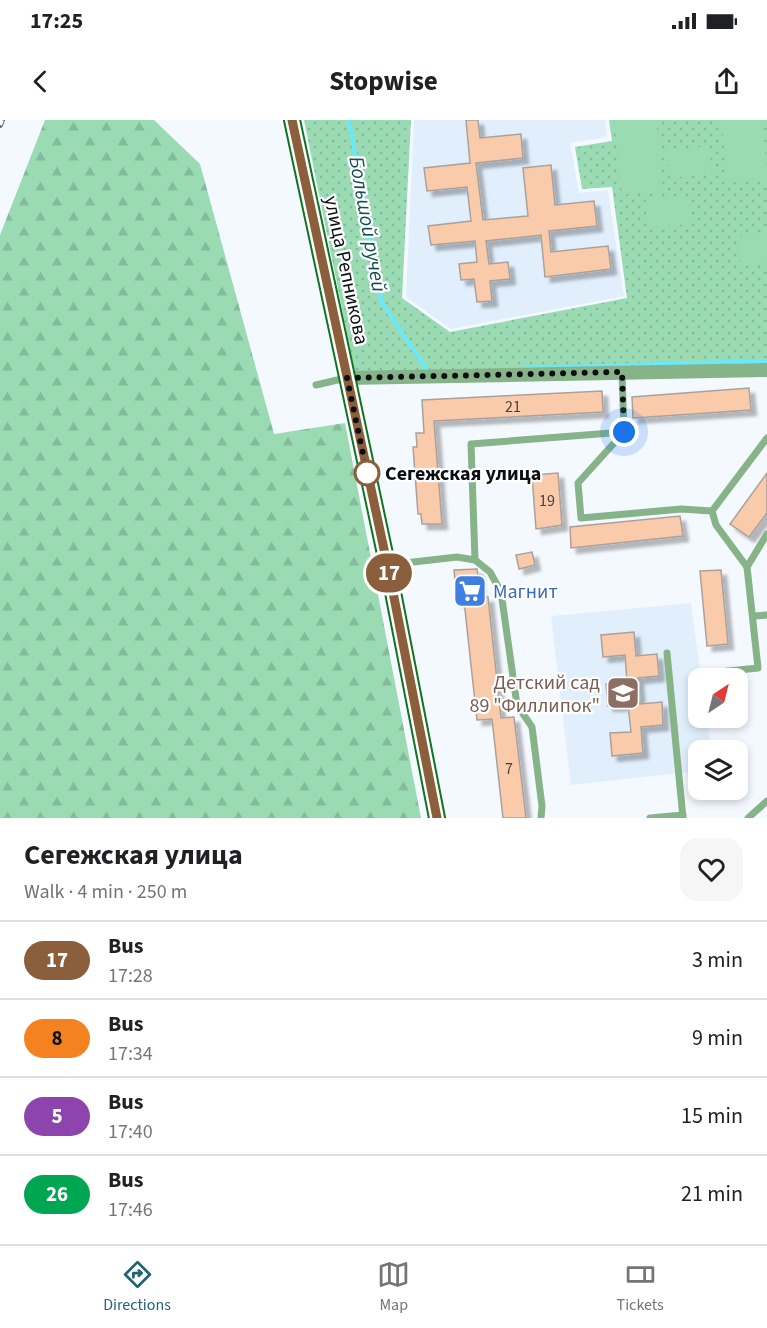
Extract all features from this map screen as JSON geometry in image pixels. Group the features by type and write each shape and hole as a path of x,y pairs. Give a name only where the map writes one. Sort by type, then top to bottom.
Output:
{"main road":[{"name":"улица Репникова","path":"292,120 387,565 437,818"}],"street":[{"path":"347,378 767,370"}],"lane":[{"path":"622,372 624,432 578,483 581,518 681,508 712,511"},
{"path":"316,385 347,378"},
{"path":"475,560 471,444 624,432"},
{"path":"712,511 767,438"},
{"path":"712,511 716,525 747,567 758,668 748,669"},
{"path":"747,567 767,534"},
{"path":"387,565 457,557 475,560 490,572 501,592 517,705 532,728 542,806 541,818"},
{"path":"754,615 767,615"},
{"path":"650,818 683,817 667,653"},
{"path":"748,818 767,801"}],"shaded area":[{"path":"414,120 605,120 607,137 570,143 579,193 608,190 624,296 451,329 406,297"},
{"path":"691,603 700,668 688,668 688,728 708,728 710,740 688,740 688,772 571,785 551,616"}],"green space":[{"path":"45,120 154,120 200,164 274,434 345,423 421,818 0,818 0,235"},
{"path":"304,120 411,120 402,298 450,332 627,298 612,187 582,189 575,147 612,141 609,120 767,120 767,361 355,373"},
{"path":"614,120 656,120 663,190 622,195"},
{"path":"721,120 763,120 767,179 728,183"},
{"path":"709,146 712,174 670,178 667,151"},
{"path":"687,196 691,224 648,227 645,201"},
{"path":"767,234 767,262 741,264 737,237"}],"building":[{"path":"466,120 478,120 480,138 521,134 523,158 476,163 483,220 528,216 523,168 551,165 555,205 594,201 597,226 549,231 551,252 608,246 611,269 545,277 541,235 486,241 489,264 508,262 510,279 490,281 492,301 477,302 474,279 461,280 459,264 477,262 475,241 431,245 428,226 471,221 467,187 427,191 424,168 470,163"},
{"path":"749,388 751,410 633,418 632,397"},
{"path":"602,391 603,412 434,421 442,524 422,524 421,514 418,514 413,447 417,447 416,433 424,433 422,400"},
{"path":"558,473 562,525 536,529 532,475"},
{"path":"767,473 767,513 749,537 730,524"},
{"path":"680,516 683,536 571,548 570,527"},
{"path":"532,552 535,565 519,569 516,555"},
{"path":"477,569 481,597 488,597 501,718 514,717 526,818 503,818 492,719 477,720 464,601 457,601 454,570"},
{"path":"721,570 728,644 707,646 700,571"},
{"name":"Детский сад 89 \"Филлипок\"","path":"634,632 636,656 657,654 659,676 638,678 640,704 662,702 663,725 641,727 643,753 612,756 610,733 631,732 628,705 608,706 606,684 627,682 625,655 603,657 601,635"}],"waterway":[{"name":"Большой ручей","path":"349,120 382,303 428,371"},
{"name":"Большой ручей","path":"526,368 767,361"}],"railway":[{"path":"0,125 2,120"}],"bus line":[{"name":"17","path":"292,120 391,582 437,818"}],"place":[{"name":"Сегежская улица","path":"367,473"},
{"name":"Магнит","path":"470,591"},
{"name":"Детский сад 89 \"Филлипок\"","path":"623,693"}],"route":[{"path":"367,473 347,378 622,372 624,432"}]}
